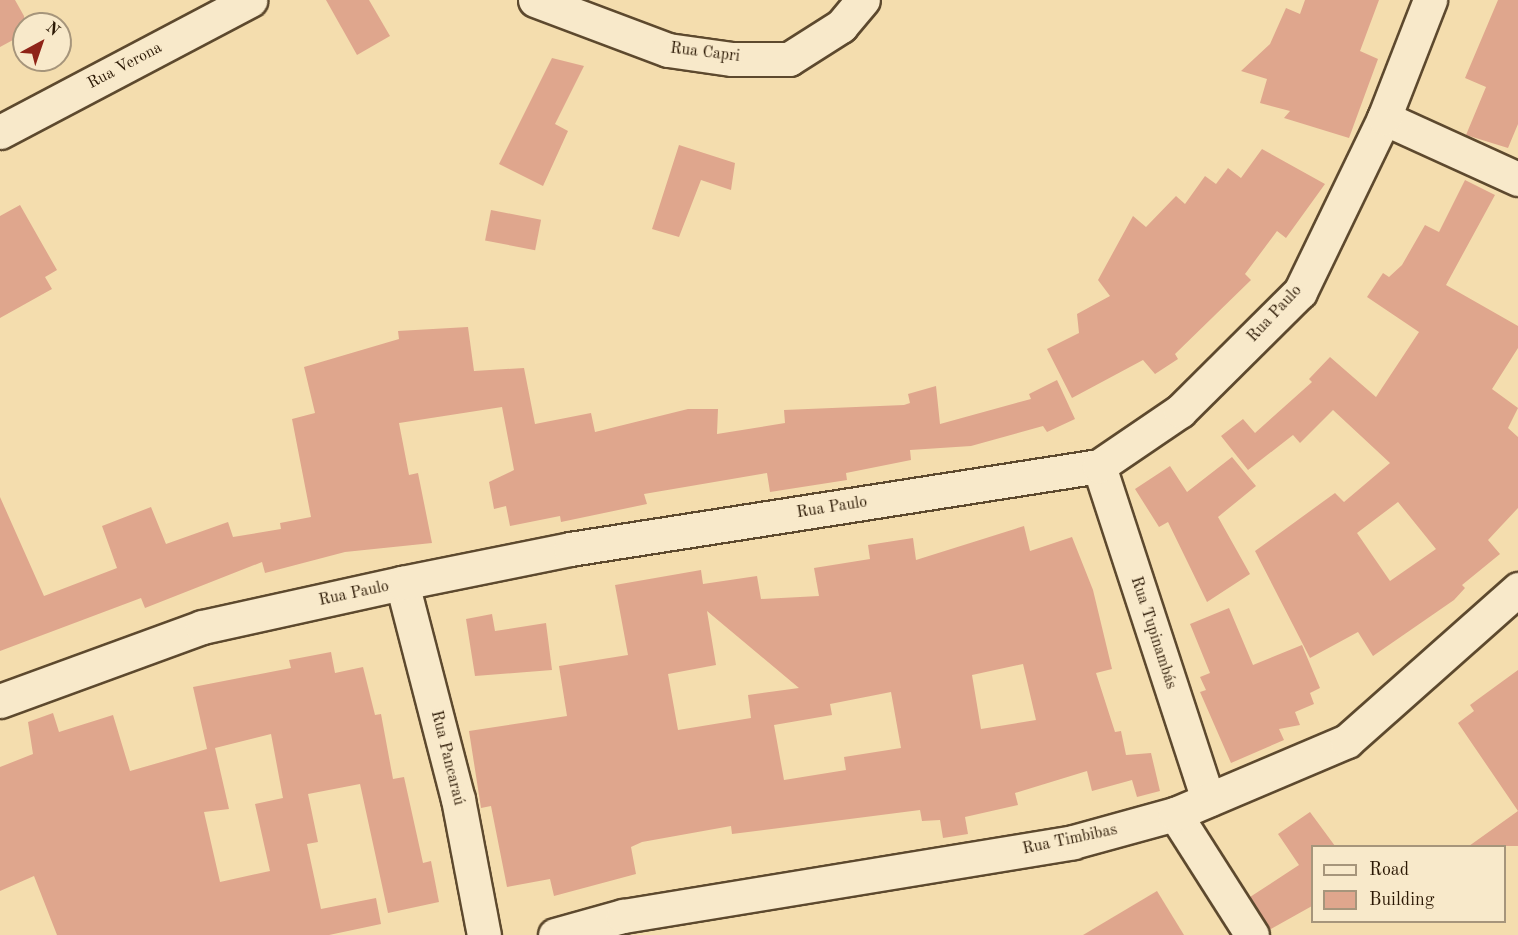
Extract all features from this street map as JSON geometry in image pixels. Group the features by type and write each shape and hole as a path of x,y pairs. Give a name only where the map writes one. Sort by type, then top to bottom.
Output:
{"street":[{"name":"Rua Verona","path":"0,132 250,0"},
{"name":"Rua Capri","path":"535,0 668,50 732,59 789,59 841,26 863,0"},
{"name":"Rua Paulo","path":"0,701 202,627 402,583 570,549 1099,466 1180,411 1300,292 1384,118 1430,0"},
{"path":"1384,118 1518,179"},
{"name":"Rua Tupinambás","path":"1099,466 1208,800"},
{"name":"Rua Pancaraú","path":"402,583 458,799 484,935"},
{"name":"Rua Timbibas","path":"572,933 623,916 1073,842 1175,814 1347,741 1518,589"},
{"path":"1175,814 1252,935"}],"building":[{"path":"0,0 15,0 22,12 12,12 12,40 0,47"},
{"path":"326,0 369,0 390,36 357,55"},
{"path":"1305,0 1379,0 1360,51 1378,59 1349,138 1284,118 1290,111 1260,103 1267,79 1241,71 1270,44 1286,8 1300,14"},
{"path":"1498,0 1518,0 1518,124 1508,148 1466,135 1486,87 1465,78"},
{"path":"552,58 584,66 555,124 568,131 543,186 499,164"},
{"path":"679,145 735,163 731,190 701,180 679,237 652,229"},
{"path":"1262,149 1325,184 1286,238 1277,231 1245,274 1251,280 1175,354 1178,359 1155,374 1143,360 1072,398 1047,349 1079,333 1077,314 1110,296 1098,280 1133,216 1146,227 1176,196 1185,204 1205,176 1216,184 1228,168 1241,178"},
{"path":"1465,180 1495,195 1446,285 1518,326 1518,348 1492,389 1518,408 1508,428 1518,437 1518,508 1488,540 1500,554 1462,585 1465,588 1454,600 1373,656 1358,632 1310,658 1255,551 1335,493 1344,502 1390,463 1333,410 1300,443 1293,435 1248,470 1221,436 1243,419 1255,433 1312,382 1309,379 1330,357 1376,397 1419,332 1367,297 1383,273 1389,277 1402,265 1425,225 1439,232","holes":["1398,502 1436,549 1390,581 1357,533"]},
{"path":"20,205 57,270 45,277 52,289 0,318 0,216"},
{"path":"491,210 541,220 535,250 485,240"},
{"path":"468,327 474,371 524,368 535,424 591,413 595,432 688,409 718,409 717,434 785,423 784,410 904,405 910,403 908,394 936,386 940,424 1031,399 1029,394 1057,380 1075,419 1047,432 1043,426 971,446 910,450 911,460 846,473 847,480 770,492 767,473 644,494 647,504 561,522 560,516 510,526 506,506 494,509 489,482 514,470 502,407 399,423 409,475 418,473 432,543 345,552 265,573 262,562 145,608 141,598 0,651 0,497 44,596 117,568 102,526 151,507 166,544 228,522 233,537 281,529 280,523 311,517 292,419 315,413 304,367 399,339 398,331"},
{"path":"1232,457 1256,486 1218,517 1250,574 1207,602 1168,522 1159,527 1135,489 1170,466 1187,492"},
{"path":"1024,526 1030,551 1072,537 1093,590 1112,669 1096,673 1115,732 1121,731 1126,755 1151,753 1160,791 1137,797 1132,780 1092,791 1087,771 1015,793 1018,805 965,817 968,834 943,838 940,820 922,821 920,810 732,834 731,826 642,842 631,847 636,874 554,896 550,879 507,887 491,806 481,808 469,731 567,716 559,666 628,655 615,585 701,570 703,584 757,576 761,599 819,596 814,568 870,559 868,545 913,538 916,560","holes":["707,611 799,688 748,695 751,718 678,730 668,674 716,665","1023,664 1036,720 981,729 972,675","891,692 901,748 844,757 846,770 784,780 774,725 832,715 830,704"]},
{"path":"1229,608 1253,665 1302,645 1320,688 1310,693 1314,704 1295,712 1300,725 1279,729 1284,740 1231,763 1200,692 1206,690 1200,677 1210,673 1190,624"},
{"path":"492,614 495,631 546,623 552,670 475,676 466,619"},
{"path":"331,652 335,673 363,667 375,715 381,714 393,779 404,777 423,863 431,861 439,902 388,913 360,784 308,794 318,842 307,844 321,909 376,898 381,924 329,935 57,935 34,876 0,891 0,767 33,754 28,722 53,713 59,732 113,715 130,771 207,749 193,687 291,668 289,660","holes":["271,734 283,798 255,804 270,871 220,882 204,812 229,809 215,748"]},
{"path":"1518,670 1518,811 1458,723 1474,711 1470,705"},
{"path":"1518,811 1518,846 1470,845"},
{"path":"1310,812 1334,845 1311,845 1311,907 1269,930 1250,897 1299,865 1278,834"},
{"path":"1157,891 1184,935 1083,935"}]}
